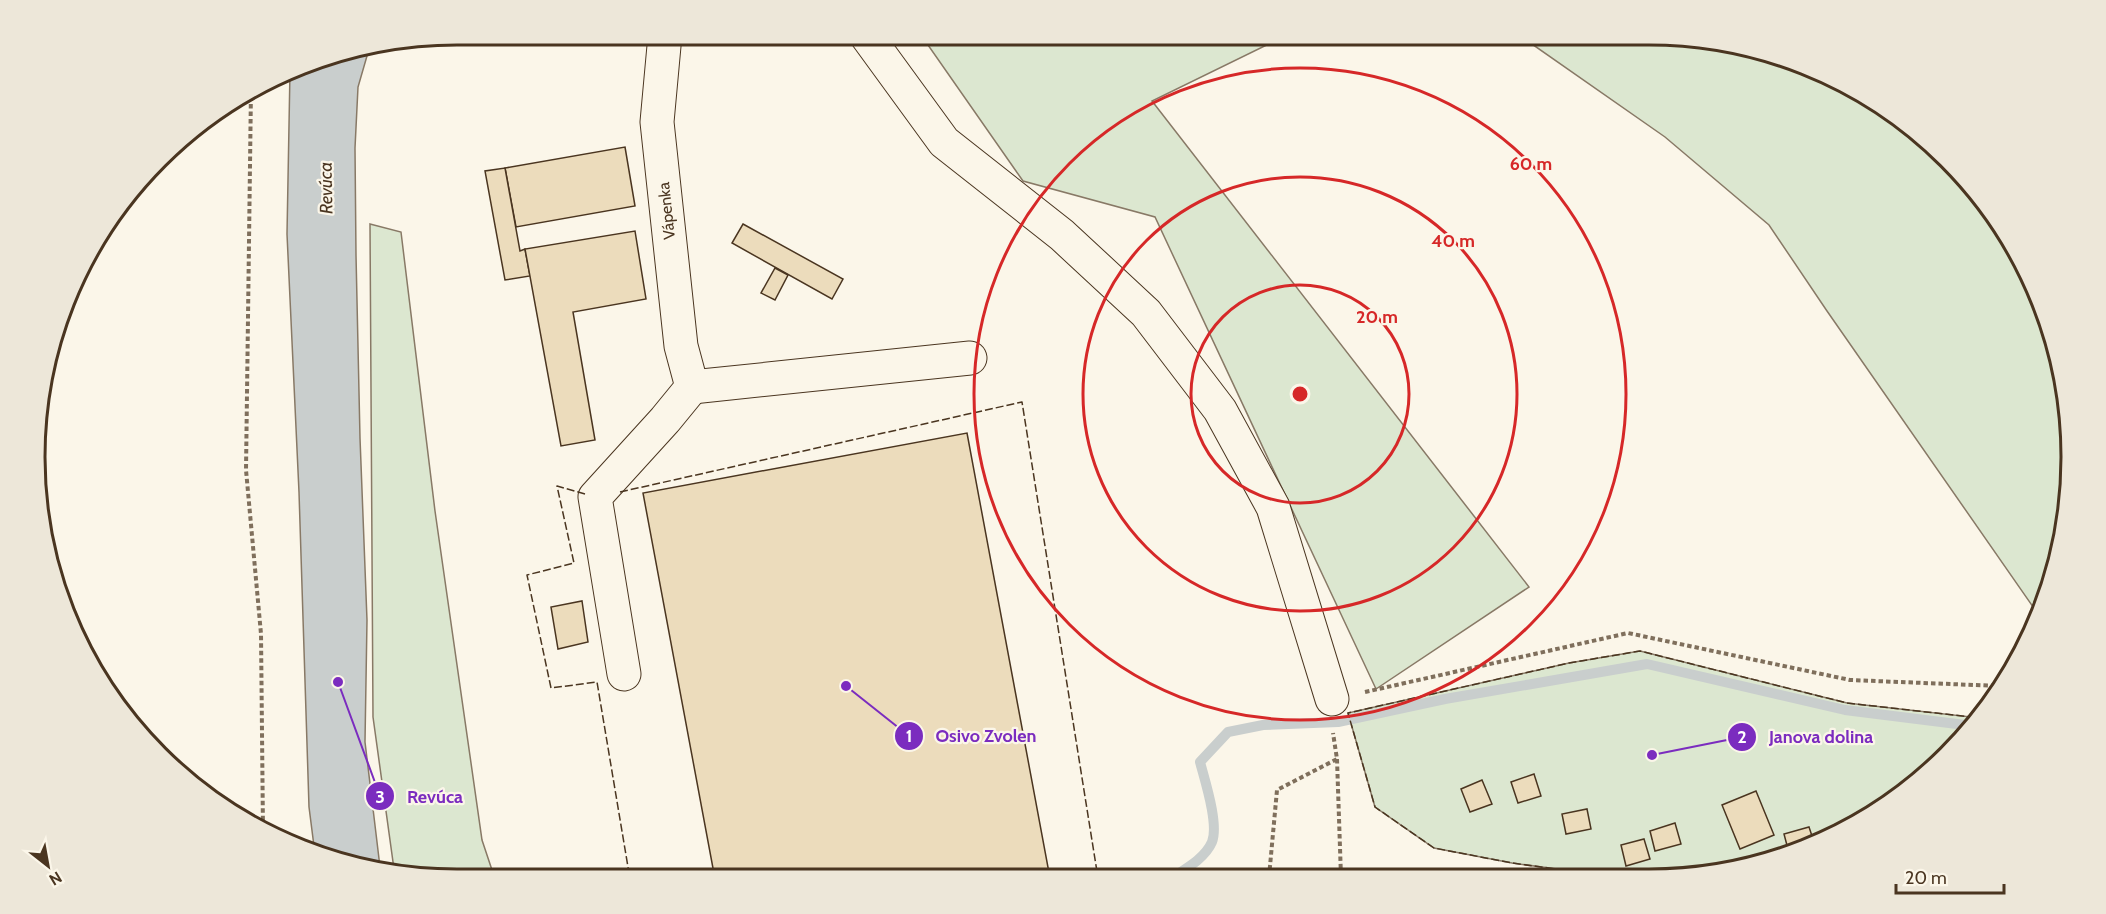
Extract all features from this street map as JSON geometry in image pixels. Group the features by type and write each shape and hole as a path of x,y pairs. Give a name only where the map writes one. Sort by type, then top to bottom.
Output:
{"street":[{"name":"Vápenka","path":"664,45 657,122 681,346 692,387"},
{"path":"874,45 944,142 1062,235 1146,313 1220,410 1273,507 1332,699"},
{"path":"624,674 595,497 692,387 970,358"}],"path":[{"path":"251,100 246,470 261,634 263,820"},
{"path":"1341,869 1337,759 1331,722 1332,699 1628,633 1850,680 1992,686"},
{"path":"1270,869 1277,790 1337,759"}],"green space":[{"path":"928,45 1267,45 1152,101 1529,587 1376,689 1155,217 1023,181"},
{"path":"1533,45 1649,45 1703,49 1756,59 1807,76 1855,100 1900,130 1921,147 1959,185 1976,206 2006,251 2030,299 2047,350 2057,403 2061,457 2057,511 2047,564 2033,607 1769,225 1665,137"},
{"path":"370,224 401,232 435,511 482,840 492,869 430,868 393,863 373,717"},
{"path":"1640,651 1847,703 1969,717 1921,767 1878,800 1855,814 1807,838 1781,847 1756,855 1703,865 1649,869 1556,869 1512,863 1434,848 1375,807 1348,713 1569,663"}],"water":[{"path":"367,55 358,87 355,148 356,255 367,620 365,742 379,861 314,843 309,807 299,492 287,234 290,80"}],"building":[{"path":"625,147 635,206 516,227 505,168"},
{"path":"505,168 520,251 525,249 530,276 505,280 485,171"},
{"path":"743,224 843,279 832,299 732,243"},
{"path":"635,231 646,299 573,312 595,440 561,446 525,249"},
{"path":"775,268 788,275 775,300 761,293"},
{"path":"967,433 1048,869 713,869 643,493"},
{"path":"582,601 588,642 558,649 551,607"},
{"path":"1534,774 1541,796 1518,803 1511,782"},
{"path":"1482,780 1492,804 1470,812 1461,789"},
{"path":"1756,791 1774,835 1740,849 1722,805"},
{"path":"1587,809 1591,829 1566,834 1562,814"},
{"path":"1675,823 1681,844 1655,851 1650,831"},
{"path":"1809,827 1812,836 1787,845 1784,834"},
{"path":"1644,839 1650,859 1626,866 1621,845"}],"waterway":[{"path":"1185,869 1209,848 1214,834 1213,814 1200,762 1228,732 1263,725 1338,722 1445,699 1647,664 1845,710 1962,725"}],"fence":[{"path":"620,492 1022,402 1097,869"},
{"path":"585,494 557,486 574,563 527,575 551,688 597,682 628,869"},
{"path":"1556,869 1434,848 1375,807 1348,713 1569,663 1640,651 1847,703 1969,717"}],"place":[{"name":"Revúca","path":"338,682"},
{"name":"Osivo Zvolen","path":"846,686"},
{"name":"Janova dolina","path":"1652,755"}]}
